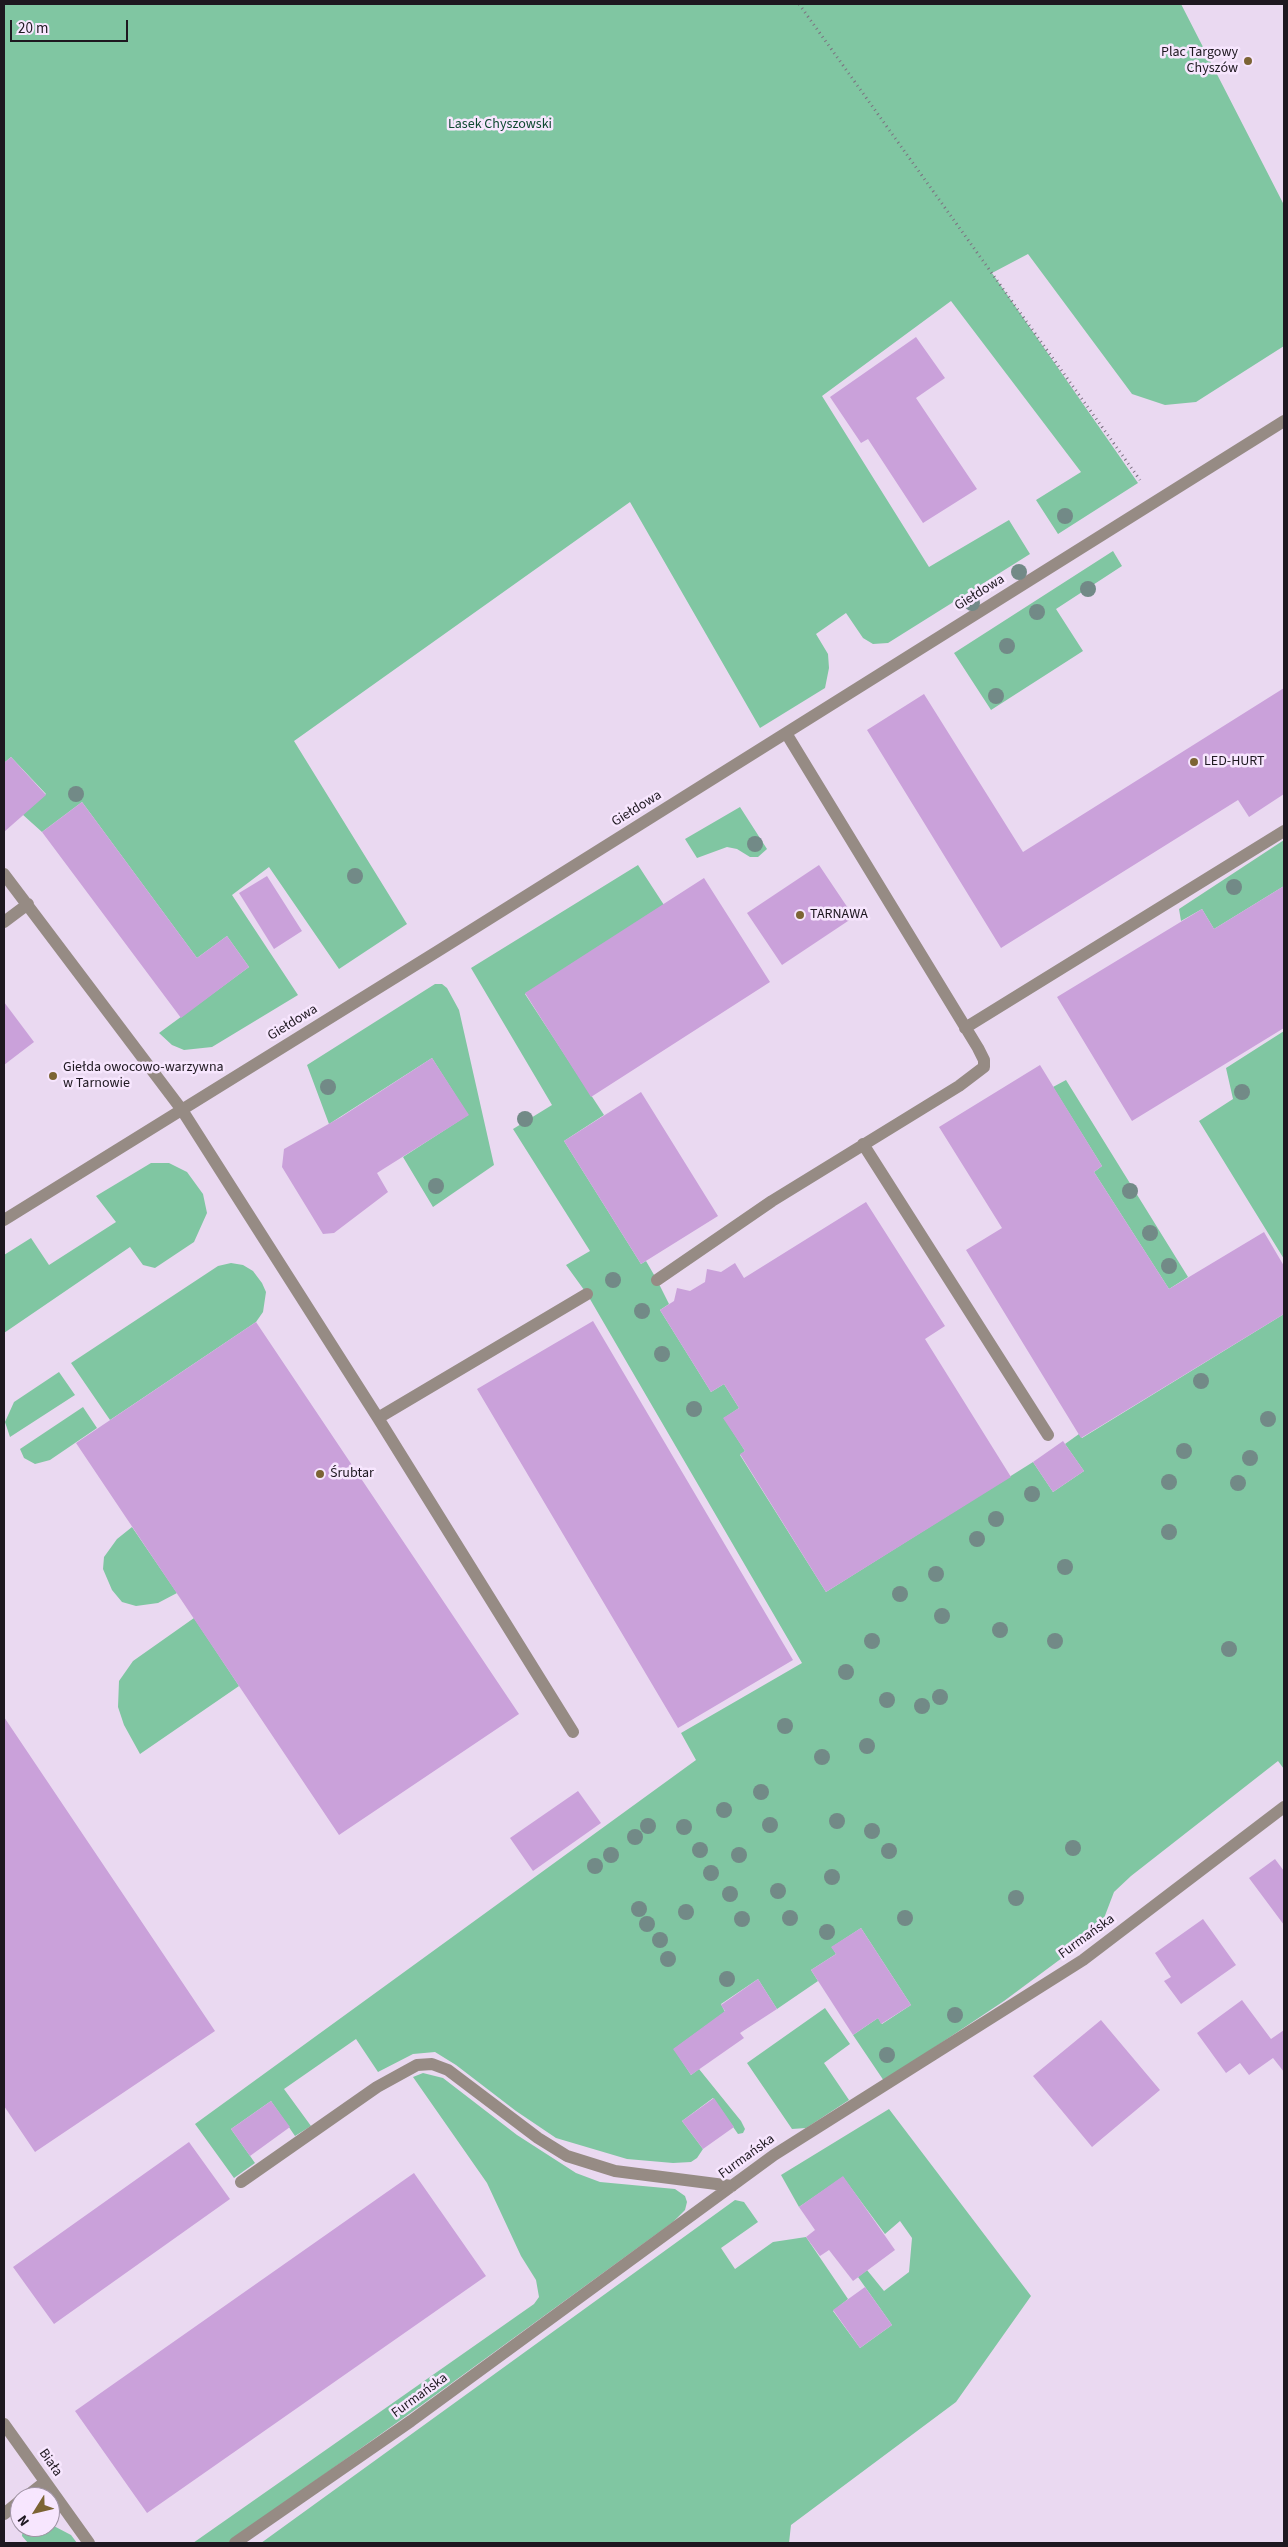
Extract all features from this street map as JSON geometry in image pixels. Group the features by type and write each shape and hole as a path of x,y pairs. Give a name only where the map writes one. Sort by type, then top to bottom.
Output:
{"street":[{"name":"Giełdowa","path":"4,1220 1284,421"},
{"path":"657,1280 772,1201 959,1086 984,1067 984,1060 786,733"},
{"path":"965,1028 1284,830"},
{"path":"4,874 182,1110 378,1418 574,1732"},
{"path":"4,922 28,904"},
{"path":"863,1144 1048,1435"},
{"path":"378,1418 587,1294"},
{"name":"Furmańska","path":"235,2543 411,2421 774,2155 1083,1960 1284,1807"},
{"path":"241,2182 385,2082 418,2065 432,2064 448,2070 538,2138 567,2156 614,2171 732,2186"},
{"name":"Biała","path":"4,2424 89,2543"},
{"path":"39,2487 45,2482"}],"path":[{"path":"798,4 1155,501"}],"green space":[{"name":"Lasek Chyszowski","path":"4,4 1181,4 1284,205 1284,346 1196,402 1165,405 1132,394 1028,254 992,273 1138,483 1058,534 1036,500 1081,472 951,301 822,396 929,567 1009,520 1030,554 888,643 873,644 863,638 846,613 816,634 828,654 829,668 825,688 760,728 630,502 294,741 407,924 339,969 269,867 232,895 298,995 212,1047 184,1050 172,1045 159,1033 249,967 227,936 197,958 82,802 42,832 22,814 46,794 11,757 4,763"},
{"path":"1113,551 1122,566 1056,609 1083,651 991,710 954,653"},
{"path":"740,807 767,849 758,857 750,857 737,849 727,847 697,858 685,839"},
{"path":"1284,840 1284,886 1214,929 1202,909 1181,921 1179,909"},
{"path":"638,865 664,905 525,994 604,1115 564,1141 641,1264 646,1261 669,1304 660,1310 711,1392 724,1384 739,1408 724,1418 745,1451 740,1455 826,1592 1033,1462 1053,1492 1084,1471 1065,1444 1079,1434 1082,1438 1284,1314 1284,1769 1278,1761 1131,1876 1114,1892 1101,1926 1066,1955 1004,2001 884,2081 853,2035 878,2018 882,2024 911,2005 861,1928 832,1947 836,1954 811,1970 818,1981 777,2009 758,1979 721,2004 725,2012 674,2049 691,2075 699,2069 741,2121 745,2129 743,2133 738,2134 713,2098 682,2121 703,2149 697,2158 691,2162 673,2163 627,2159 556,2138 516,2111 456,2065 435,2052 413,2054 378,2072 356,2039 284,2089 311,2126 295,2136 271,2101 231,2129 255,2163 234,2178 195,2124 696,1760 681,1733 802,1663 587,1294 566,1265 590,1251 513,1129 552,1105 471,968"},
{"path":"435,984 442,984 447,988 459,1010 494,1165 433,1207 403,1157 468,1115 432,1058 329,1124 307,1065"},
{"path":"1284,1031 1284,1259 1199,1121 1233,1099 1226,1068"},
{"path":"1066,1080 1188,1277 1169,1289 1094,1172 1102,1166 1053,1087"},
{"path":"151,1163 169,1163 187,1172 203,1194 207,1213 194,1242 155,1268 143,1265 130,1247 4,1333 4,1255 31,1238 49,1265 116,1222 96,1196"},
{"path":"231,1263 243,1265 253,1271 266,1292 263,1312 256,1322 110,1420 71,1363 218,1266"},
{"path":"59,1372 75,1395 10,1437 5,1422 14,1402"},
{"path":"83,1407 97,1428 50,1460 35,1464 24,1458 20,1449"},
{"path":"132,1527 177,1593 158,1603 136,1606 122,1602 112,1590 103,1569 104,1557 117,1539"},
{"path":"194,1618 239,1686 140,1754 124,1725 118,1707 119,1681 133,1661"},
{"path":"825,2008 850,2044 824,2063 849,2100 806,2128 792,2129 747,2063"},
{"path":"423,2073 443,2078 517,2135 576,2173 600,2182 675,2189 685,2196 687,2202 685,2210 673,2222 228,2543 193,2543 534,2304 539,2297 536,2280 521,2256 487,2183 413,2077"},
{"path":"889,2109 1031,2296 956,2402 791,2525 789,2543 261,2543 735,2200 744,2202 758,2222 721,2248 735,2269 773,2242 806,2237 848,2299 833,2311 860,2348 892,2325 858,2277 867,2270 884,2291 909,2272 912,2238 900,2221 885,2234 843,2177 799,2207 781,2175"},
{"path":"60,2529 71,2535 77,2543 28,2543 23,2537 60,2537"}],"building":[{"path":"916,337 945,378 916,398 977,489 923,523 868,439 861,443 830,397"},
{"path":"1284,688 1284,794 1249,817 1238,800 1001,948 867,730 924,694 1023,852"},
{"path":"11,757 46,795 4,832 4,763"},
{"path":"82,802 197,958 227,936 249,967 181,1018 42,832"},
{"name":"TARNAWA","path":"819,865 854,917 782,965 747,913"},
{"path":"267,876 302,931 274,949 239,893"},
{"path":"704,878 770,982 591,1097 525,993"},
{"path":"1284,886 1284,1028 1132,1121 1057,997 1202,909 1214,929"},
{"path":"4,1002 34,1042 4,1065"},
{"path":"432,1058 469,1115 377,1173 388,1192 334,1233 323,1234 282,1167 284,1149 341,1117"},
{"path":"1040,1065 1102,1166 1094,1172 1169,1289 1264,1232 1284,1266 1284,1314 1081,1438 966,1250 1002,1228 939,1127"},
{"path":"641,1092 718,1216 641,1264 564,1141"},
{"path":"866,1202 945,1326 925,1339 1011,1477 826,1592 740,1454 745,1451 723,1418 739,1408 724,1384 711,1392 660,1310 674,1301 677,1288 690,1291 705,1282 707,1269 721,1272 735,1263 744,1278"},
{"path":"593,1321 793,1660 678,1728 477,1389"},
{"path":"256,1322 519,1714 339,1835 76,1443"},
{"path":"1063,1441 1084,1471 1053,1492 1033,1462"},
{"path":"4,1717 215,2031 35,2152 4,2106"},
{"path":"578,1791 601,1823 533,1871 510,1838"},
{"path":"1275,1859 1284,1871 1284,1925 1249,1878"},
{"path":"1203,1919 1236,1965 1181,2004 1164,1981 1171,1977 1155,1953"},
{"path":"861,1928 911,2005 881,2024 878,2018 853,2035 811,1970 836,1954 831,1947"},
{"path":"758,1979 777,2009 740,2033 744,2038 691,2075 673,2049 725,2011 721,2005"},
{"path":"1242,2000 1271,2039 1284,2030 1284,2072 1273,2058 1249,2075 1240,2063 1226,2073 1197,2033"},
{"path":"1101,2020 1160,2090 1092,2147 1033,2076"},
{"path":"714,2098 734,2127 703,2149 682,2121"},
{"path":"271,2101 290,2127 250,2156 231,2129"},
{"path":"189,2142 230,2199 54,2324 13,2267"},
{"path":"414,2173 486,2276 147,2513 75,2411"},
{"path":"843,2176 895,2250 853,2281 829,2250 820,2256 806,2237 815,2230 799,2207"},
{"path":"865,2287 892,2325 860,2348 833,2310"}],"place":[{"name":"Plac Targowy Chyszów","path":"1248,61"},
{"name":"LED-HURT","path":"1194,762"},
{"name":"TARNAWA","path":"800,915"},
{"name":"Giełda owocowo-warzywna w Tarnowie","path":"53,1076"},
{"name":"Śrubtar","path":"320,1474"}]}
